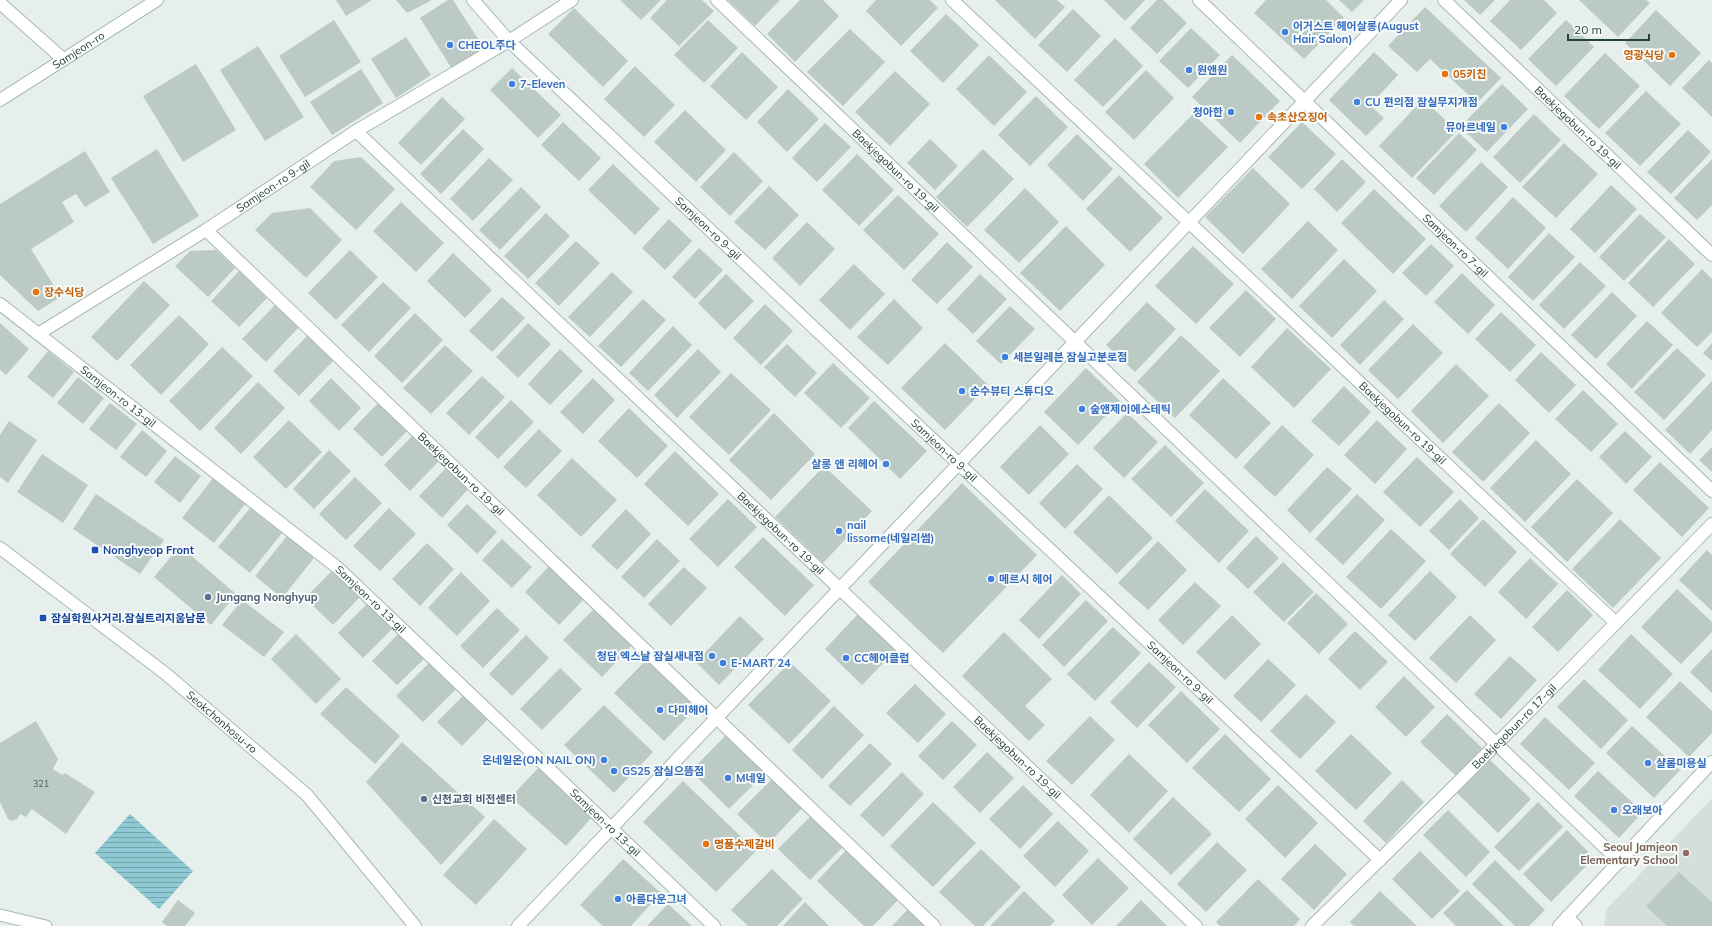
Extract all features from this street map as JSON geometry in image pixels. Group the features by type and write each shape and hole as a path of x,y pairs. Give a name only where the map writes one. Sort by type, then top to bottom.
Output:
{"street":[{"name":"Samjeon-ro","path":"0,100 157,0"},
{"name":"Samjeon-ro 9-gil","path":"473,0 509,41 1380,860"},
{"name":"Samjeon-ro 9-gil","path":"38,334 206,230 356,131 509,41 572,0"},
{"name":"Baekjegobun-ro 19-gil","path":"717,0 1620,862"},
{"name":"Baekjegobun-ro 19-gil","path":"952,0 1616,623"},
{"name":"Samjeon-ro 7-gil","path":"1199,0 1712,491"},
{"path":"518,926 718,718 1188,222 1401,0"},
{"name":"Baekjegobun-ro 19-gil","path":"1444,0 1712,255"},
{"path":"0,3 63,59"},
{"name":"Baekjegobun-ro 19-gil","path":"356,131 1196,926"},
{"name":"Baekjegobun-ro 19-gil","path":"206,230 934,926"},
{"name":"Samjeon-ro 13-gil","path":"0,304 338,568 611,830 714,926"},
{"name":"Baekjegobun-ro 17-gil","path":"1312,926 1496,744 1712,524"},
{"name":"Seokchonhosu-ro","path":"0,548 166,674 307,795 415,926"},
{"path":"1576,926 1563,922 1712,762"}],"lane":[{"path":"0,915 46,926"}],"shaded area":[{"name":"Seoul Jamjeon Elementary School","path":"1712,798 1712,926 1604,926 1607,909"}],"water":[{"path":"130,814 193,871 159,909 95,853"}],"building":[{"path":"336,0 372,0 346,16"},
{"path":"396,0 432,0 407,13"},
{"path":"448,0 453,0 484,48 452,69 420,18"},
{"path":"620,0 661,0 641,20"},
{"path":"667,0 702,0 714,11 679,46 650,18"},
{"path":"728,0 780,0 755,26"},
{"path":"800,0 823,0 839,16 795,62 767,34"},
{"path":"876,0 930,0 938,8 901,46 866,11"},
{"path":"995,0 1057,0 1065,7 1035,39"},
{"path":"1104,0 1145,0 1125,21"},
{"path":"1157,0 1163,0 1187,23 1157,54 1130,28"},
{"path":"1266,0 1326,0 1344,18 1304,59 1254,13"},
{"path":"1339,0 1364,0 1352,12"},
{"path":"1464,0 1495,0 1480,15"},
{"path":"1510,0 1544,0 1557,13 1521,50 1490,21"},
{"path":"1579,0 1646,0 1650,3 1618,37"},
{"path":"1425,7 1501,78 1477,103 1430,59 1417,72 1388,46"},
{"path":"574,8 628,61 603,87 548,34"},
{"path":"1073,9 1101,36 1067,72 1038,45"},
{"path":"1656,10 1701,53 1670,86 1625,43"},
{"path":"946,14 979,45 943,83 910,51"},
{"path":"334,20 361,62 305,97 279,56"},
{"path":"708,20 738,48 704,83 674,55"},
{"path":"1566,20 1594,47 1556,86 1528,59"},
{"path":"1191,28 1220,55 1188,88 1159,61"},
{"path":"850,29 885,62 843,106 807,72"},
{"path":"406,37 431,75 396,98 371,59"},
{"path":"1115,38 1143,66 1103,107 1074,80"},
{"path":"258,46 304,117 265,141 220,70"},
{"path":"742,52 778,87 746,120 710,86"},
{"path":"1374,52 1398,75 1370,105 1384,118 1366,136 1329,100"},
{"path":"1605,53 1640,86 1599,129 1564,96"},
{"path":"989,55 1027,92 994,126 956,89"},
{"path":"1232,55 1280,101 1240,143 1192,97"},
{"path":"1709,60 1712,63 1712,117 1682,88"},
{"path":"196,64 236,130 183,162 143,96"},
{"path":"635,66 675,105 644,137 604,99"},
{"path":"512,68 561,115 538,138 490,90"},
{"path":"361,69 383,103 332,135 310,102"},
{"path":"1146,70 1174,98 1134,140 1105,112"},
{"path":"895,71 930,104 890,146 855,112"},
{"path":"1502,84 1528,109 1487,152 1460,127"},
{"path":"788,89 819,119 787,152 757,122"},
{"path":"1646,91 1681,124 1640,166 1605,133"},
{"path":"1036,96 1068,127 1030,166 998,135"},
{"path":"442,97 465,119 421,165 398,143"},
{"path":"1423,99 1457,131 1412,178 1379,146"},
{"path":"685,110 726,150 696,182 654,142"},
{"path":"1193,114 1228,147 1178,198 1144,164"},
{"path":"1534,114 1561,140 1520,183 1493,157"},
{"path":"563,122 601,158 579,181 541,145"},
{"path":"1302,122 1336,154 1302,189 1268,157"},
{"path":"825,123 851,147 817,182 792,158"},
{"path":"463,129 484,149 441,194 420,174"},
{"path":"1688,130 1711,152 1671,194 1647,172"},
{"path":"1459,133 1477,150 1434,195 1416,178"},
{"path":"1077,134 1113,169 1083,201 1047,165"},
{"path":"930,139 958,166 935,190 907,163"},
{"path":"1564,143 1598,174 1556,218 1522,187"},
{"path":"157,149 199,216 153,244 111,178"},
{"path":"983,149 1014,179 967,227 936,197"},
{"path":"85,151 110,192 85,207 76,194 62,202 74,222 31,249 61,297 38,311 0,275 0,204"},
{"path":"734,152 763,181 730,216 700,187"},
{"path":"857,154 894,190 859,226 822,190"},
{"path":"361,157 395,189 356,230 310,187 334,161"},
{"path":"489,158 513,180 473,221 450,199"},
{"path":"1342,159 1366,182 1337,212 1314,189"},
{"path":"1712,159 1712,205 1697,220 1674,198"},
{"path":"1481,162 1508,187 1466,232 1439,206"},
{"path":"613,164 660,209 635,235 588,190"},
{"path":"1253,168 1290,204 1243,254 1205,217"},
{"path":"1119,175 1163,218 1130,252 1086,209"},
{"path":"1611,185 1637,209 1595,253 1570,229"},
{"path":"769,186 799,215 765,250 734,222"},
{"path":"521,187 541,207 500,250 479,230"},
{"path":"1025,188 1059,222 1019,263 984,230"},
{"path":"1374,189 1426,239 1393,274 1341,223"},
{"path":"898,195 939,234 904,270 863,230"},
{"path":"1513,197 1546,228 1508,269 1475,238"},
{"path":"401,202 444,243 416,272 373,231"},
{"path":"310,208 342,240 306,278 255,230 272,213"},
{"path":"546,213 570,236 528,279 504,256"},
{"path":"1640,214 1666,237 1624,281 1599,257"},
{"path":"669,219 692,241 665,270 642,248"},
{"path":"1308,221 1338,250 1292,299 1261,269"},
{"path":"807,222 835,249 800,286 772,258"},
{"path":"1066,226 1105,265 1060,311 1020,273"},
{"path":"1549,233 1575,257 1533,301 1508,277"},
{"path":"1669,239 1695,264 1653,307 1628,283"},
{"path":"576,241 600,263 559,306 535,283"},
{"path":"947,242 973,267 937,304 911,280"},
{"path":"1431,244 1454,266 1426,296 1402,273"},
{"path":"1193,246 1234,284 1196,324 1155,286"},
{"path":"699,248 723,270 695,299 672,277"},
{"path":"216,250 235,268 208,297 175,266 190,251"},
{"path":"350,250 378,277 336,320 308,293"},
{"path":"453,253 492,290 465,318 427,281"},
{"path":"1344,259 1377,291 1332,338 1299,306"},
{"path":"1580,262 1606,286 1564,329 1539,305"},
{"path":"854,264 885,294 850,330 819,300"},
{"path":"1702,269 1712,279 1712,332 1697,347 1661,313"},
{"path":"239,271 267,298 239,327 211,301"},
{"path":"612,272 633,292 590,337 568,317"},
{"path":"1462,273 1495,305 1468,334 1434,302"},
{"path":"726,274 754,301 725,330 698,303"},
{"path":"980,274 1007,299 973,334 947,309"},
{"path":"144,281 170,305 117,361 91,337"},
{"path":"383,282 411,308 369,352 341,325"},
{"path":"1246,290 1276,319 1240,357 1209,328"},
{"path":"1612,292 1637,316 1596,359 1571,335"},
{"path":"502,297 525,318 492,352 469,331"},
{"path":"643,299 666,320 621,367 598,346"},
{"path":"894,299 923,328 888,365 857,337"},
{"path":"1384,300 1404,319 1360,365 1340,345"},
{"path":"1147,302 1176,329 1135,372 1106,345"},
{"path":"765,304 793,331 761,365 733,338"},
{"path":"275,305 299,327 266,362 242,339"},
{"path":"1010,306 1035,329 1001,364 976,341"},
{"path":"1501,312 1536,345 1510,372 1475,339"},
{"path":"415,313 443,340 402,383 374,356"},
{"path":"179,315 209,344 161,395 130,365"},
{"path":"1647,321 1673,345 1632,389 1606,364"},
{"path":"0,323 29,349 6,375 0,370"},
{"path":"528,323 551,344 518,378 496,357"},
{"path":"1413,324 1443,353 1398,399 1368,370"},
{"path":"673,326 692,345 648,391 629,373"},
{"path":"1287,328 1331,369 1294,408 1251,367"},
{"path":"309,334 335,359 299,396 273,371"},
{"path":"1181,335 1220,371 1175,418 1137,382"},
{"path":"945,343 988,385 945,430 901,388"},
{"path":"1712,343 1712,361 1703,353"},
{"path":"787,344 817,373 795,397 764,367"},
{"path":"445,345 473,371 431,414 403,388"},
{"path":"222,347 253,376 200,431 169,401"},
{"path":"1677,348 1706,375 1664,420 1634,392"},
{"path":"560,349 583,371 550,405 528,384"},
{"path":"698,349 721,372 677,418 654,395"},
{"path":"48,351 74,372 53,398 27,377"},
{"path":"1541,352 1576,385 1549,413 1515,380"},
{"path":"833,363 870,398 841,428 804,393"},
{"path":"1456,364 1489,396 1443,443 1411,411"},
{"path":"1086,368 1120,401 1078,445 1044,412"},
{"path":"731,373 771,410 729,455 689,417"},
{"path":"482,376 505,397 469,435 446,413"},
{"path":"78,377 104,398 83,424 57,403"},
{"path":"331,378 361,408 339,431 309,401"},
{"path":"593,378 615,400 583,434 560,412"},
{"path":"1223,378 1271,423 1236,459 1189,415"},
{"path":"1712,381 1712,430 1690,454 1665,430"},
{"path":"258,382 285,408 241,454 214,428"},
{"path":"1344,386 1371,412 1339,446 1311,421"},
{"path":"1583,390 1618,424 1591,452 1555,419"},
{"path":"511,400 534,422 498,459 475,437"},
{"path":"874,401 927,451 900,479 848,428"},
{"path":"379,402 408,430 382,457 353,429"},
{"path":"110,403 137,424 116,450 89,429"},
{"path":"1499,403 1530,433 1483,482 1452,452"},
{"path":"629,408 668,446 637,478 598,441"},
{"path":"774,413 815,454 771,500 729,460"},
{"path":"1127,413 1158,442 1124,478 1093,448"},
{"path":"289,420 322,452 286,489 253,457"},
{"path":"1377,420 1407,449 1375,484 1344,455"},
{"path":"9,421 37,440 8,483 0,477 0,435"},
{"path":"1040,425 1069,454 1029,495 1000,467"},
{"path":"1282,425 1314,455 1275,497 1243,467"},
{"path":"539,429 562,451 526,488 503,467"},
{"path":"142,430 167,451 146,477 120,457"},
{"path":"1625,431 1652,457 1626,484 1599,457"},
{"path":"413,435 440,460 410,491 384,465"},
{"path":"1536,440 1571,474 1525,522 1490,488"},
{"path":"1165,445 1204,483 1171,517 1131,479"},
{"path":"1712,447 1712,472 1699,460"},
{"path":"329,450 351,471 314,509 293,489"},
{"path":"675,451 719,494 688,526 644,484"},
{"path":"42,454 88,485 63,523 17,492"},
{"path":"175,456 201,476 180,503 154,482"},
{"path":"1417,457 1454,492 1420,527 1383,492"},
{"path":"572,458 617,500 581,537 537,495"},
{"path":"1660,462 1709,508 1682,537 1633,490"},
{"path":"1077,464 1103,489 1065,529 1039,503"},
{"path":"824,466 872,511 823,563 775,517"},
{"path":"447,467 469,488 442,518 419,496"},
{"path":"1327,467 1352,489 1310,533 1287,510"},
{"path":"355,477 382,503 346,540 319,514"},
{"path":"213,478 246,503 214,543 182,518"},
{"path":"1577,479 1613,513 1567,562 1531,527"},
{"path":"962,483 1037,555 943,653 868,582"},
{"path":"1205,489 1249,531 1219,563 1175,521"},
{"path":"96,494 164,540 140,574 73,529"},
{"path":"1357,494 1385,520 1343,565 1315,539"},
{"path":"1109,495 1153,538 1117,574 1073,532"},
{"path":"728,499 757,527 718,567 689,539"},
{"path":"1460,499 1479,518 1449,550 1429,531"},
{"path":"467,504 497,532 477,554 447,525"},
{"path":"250,508 282,533 250,573 218,547"},
{"path":"389,508 416,534 380,571 353,546"},
{"path":"626,509 651,534 617,570 591,546"},
{"path":"1483,519 1517,552 1485,587 1450,554"},
{"path":"1620,519 1661,558 1613,608 1572,569"},
{"path":"1391,529 1426,561 1381,609 1346,577"},
{"path":"287,536 314,558 282,598 255,576"},
{"path":"1256,536 1279,558 1248,589 1226,568"},
{"path":"763,537 814,585 785,616 734,567"},
{"path":"502,539 532,567 512,588 482,560"},
{"path":"657,539 680,561 644,598 621,577"},
{"path":"1158,541 1187,570 1148,610 1118,583"},
{"path":"427,543 454,569 420,606 392,579"},
{"path":"180,546 236,594 211,625 154,577"},
{"path":"1707,550 1712,555 1712,611 1679,580"},
{"path":"1530,558 1558,584 1526,619 1498,592"},
{"path":"1283,562 1314,592 1284,622 1253,592"},
{"path":"551,564 586,597 559,625 525,592"},
{"path":"684,567 707,588 671,626 648,604"},
{"path":"333,570 360,597 333,625 305,598"},
{"path":"1430,571 1457,597 1415,641 1388,615"},
{"path":"461,572 490,601 457,636 428,608"},
{"path":"1062,575 1081,594 1039,639 1019,620"},
{"path":"1195,582 1221,606 1183,645 1158,620"},
{"path":"1677,589 1712,622 1712,632 1681,664 1641,627"},
{"path":"1567,590 1593,615 1558,652 1532,627"},
{"path":"1316,593 1348,624 1319,654 1287,623"},
{"path":"242,600 284,632 264,657 222,625"},
{"path":"1086,600 1108,621 1064,667 1042,645"},
{"path":"368,603 393,628 363,658 338,633"},
{"path":"596,607 634,643 602,677 563,640"},
{"path":"497,608 520,630 483,668 460,646"},
{"path":"858,614 896,650 862,685 825,649"},
{"path":"1232,615 1261,644 1225,680 1196,652"},
{"path":"1470,615 1496,640 1456,683 1429,658"},
{"path":"740,616 764,639 719,685 696,662"},
{"path":"1113,627 1141,653 1095,701 1067,674"},
{"path":"1355,631 1388,662 1360,690 1328,659"},
{"path":"1004,632 1052,679 1025,706 1045,725 1029,741 962,676"},
{"path":"296,634 341,679 316,704 271,659"},
{"path":"398,634 424,659 397,685 372,661"},
{"path":"1631,634 1673,674 1640,709 1598,670"},
{"path":"526,635 549,658 512,696 489,674"},
{"path":"1712,649 1712,693 1690,672"},
{"path":"650,656 700,704 664,741 614,693"},
{"path":"1510,656 1537,680 1501,719 1474,694"},
{"path":"1268,659 1296,685 1261,722 1233,696"},
{"path":"790,662 831,701 789,744 748,705"},
{"path":"1149,662 1176,687 1137,728 1110,702"},
{"path":"429,663 456,689 423,722 396,696"},
{"path":"560,668 582,689 542,730 520,709"},
{"path":"1404,676 1435,707 1406,737 1375,707"},
{"path":"1584,679 1628,720 1601,749 1557,707"},
{"path":"1680,681 1712,711 1712,733 1689,757 1646,717"},
{"path":"915,684 946,714 918,743 886,713"},
{"path":"346,687 400,736 375,764 320,714"},
{"path":"1181,691 1220,729 1187,763 1148,725"},
{"path":"1306,694 1336,722 1300,759 1270,731"},
{"path":"463,696 487,720 462,746 437,722"},
{"path":"604,705 653,752 614,793 564,745"},
{"path":"834,706 864,735 822,779 792,750"},
{"path":"1447,714 1482,748 1456,776 1420,742"},
{"path":"1090,716 1115,740 1072,785 1046,761"},
{"path":"1545,717 1595,763 1569,790 1520,744"},
{"path":"36,721 58,759 53,769 62,775 65,773 95,792 66,834 32,809 26,817 20,814 17,819 12,821 8,819 0,802 0,743"},
{"path":"952,721 977,745 943,780 918,756"},
{"path":"1632,726 1680,770 1654,798 1606,753"},
{"path":"729,732 768,770 729,809 691,771"},
{"path":"1225,734 1271,779 1239,812 1192,768"},
{"path":"1351,734 1392,773 1356,810 1315,771"},
{"name":"신천교회 비전센터","path":"402,742 485,817 441,865 366,782"},
{"path":"870,743 892,764 850,806 828,786"},
{"path":"987,752 1014,778 980,813 953,787"},
{"path":"1129,754 1168,791 1129,833 1090,795"},
{"path":"1490,760 1531,799 1498,833 1457,793"},
{"path":"540,766 594,815 566,846 511,797"},
{"path":"1598,771 1643,812 1619,838 1574,796"},
{"path":"902,772 924,794 883,837 860,815"},
{"path":"773,778 803,807 768,844 737,814"},
{"path":"1402,780 1424,802 1386,843 1363,821"},
{"path":"683,781 756,851 716,892 643,822"},
{"path":"1023,785 1053,814 1020,849 989,819"},
{"path":"1278,785 1318,823 1285,858 1245,819"},
{"path":"1173,797 1212,834 1171,875 1133,839"},
{"path":"933,802 976,843 933,887 890,846"},
{"path":"1538,802 1563,827 1519,871 1494,847"},
{"path":"1448,810 1490,852 1466,877 1423,835"},
{"path":"814,813 846,844 810,880 778,849"},
{"path":"494,819 527,849 476,905 443,875"},
{"path":"1058,821 1089,851 1055,887 1023,856"},
{"path":"1567,830 1594,858 1551,902 1523,874"},
{"path":"1217,842 1247,870 1206,912 1177,884"},
{"path":"1315,844 1347,874 1314,910 1281,879"},
{"path":"849,847 901,897 873,926 864,926 817,881"},
{"path":"981,849 1021,887 983,926 975,926 939,892"},
{"path":"1420,851 1460,891 1432,919 1392,879"},
{"path":"1098,858 1129,888 1092,925 1062,895"},
{"path":"623,859 661,893 631,926 603,926 580,905"},
{"path":"1495,860 1545,910 1529,926 1515,926 1472,884"},
{"path":"772,869 803,899 777,926 748,926 731,910"},
{"path":"1679,872 1712,902 1712,926 1667,926 1646,906"},
{"path":"1258,879 1300,919 1294,926 1220,926 1216,922"},
{"path":"1467,890 1504,926 1456,926 1443,913"},
{"path":"1024,891 1055,921 1050,926 990,926"},
{"path":"1380,891 1417,926 1354,926 1350,922"},
{"path":"178,900 195,913 185,926 167,926 162,922"},
{"path":"1141,900 1167,926 1116,926"},
{"path":"805,902 829,926 783,926"},
{"path":"668,904 692,926 647,926"},
{"path":"910,907 929,926 892,926"}],"place":[{"name":"어거스트 헤어살롱(August Hair Salon)","path":"1285,32"},
{"name":"CHEOL주다","path":"450,45"},
{"name":"영광식당","path":"1672,55"},
{"name":"원앤원","path":"1189,70"},
{"name":"05키친","path":"1445,74"},
{"name":"7-Eleven","path":"512,84"},
{"name":"CU 편의점 잠실무지개점","path":"1357,102"},
{"name":"청아한","path":"1231,112"},
{"name":"속초산오징어","path":"1259,117"},
{"name":"뮤아르네일","path":"1504,127"},
{"name":"장수식당","path":"36,292"},
{"name":"세븐일레븐 잠실고분로점","path":"1005,357"},
{"name":"순수뷰티 스튜디오","path":"962,391"},
{"name":"숲앤제이에스테틱","path":"1082,409"},
{"name":"살롱 앤 리헤어","path":"886,464"},
{"name":"nail lissome(네일리썸)","path":"839,531"},
{"name":"Nonghyeop Front","path":"95,550"},
{"name":"메르시 헤어","path":"991,579"},
{"name":"Jungang Nonghyup","path":"208,597"},
{"name":"잠실학원사거리.잠실트리지움남문","path":"43,618"},
{"name":"청담 엑스날 잠실새내점","path":"712,656"},
{"name":"CC헤어클럽","path":"846,658"},
{"name":"E-MART 24","path":"723,663"},
{"name":"다미헤어","path":"660,710"},
{"name":"온네일온(ON NAIL ON)","path":"604,760"},
{"name":"샬롬미용실","path":"1648,763"},
{"name":"GS25 잠실으뜸점","path":"614,771"},
{"name":"M네일","path":"728,778"},
{"name":"신천교회 비전센터","path":"424,799"},
{"name":"오래보아","path":"1614,810"},
{"name":"명품수제갈비","path":"706,844"},
{"name":"Seoul Jamjeon Elementary School","path":"1686,853"},
{"name":"아름다운그녀","path":"618,899"}]}
